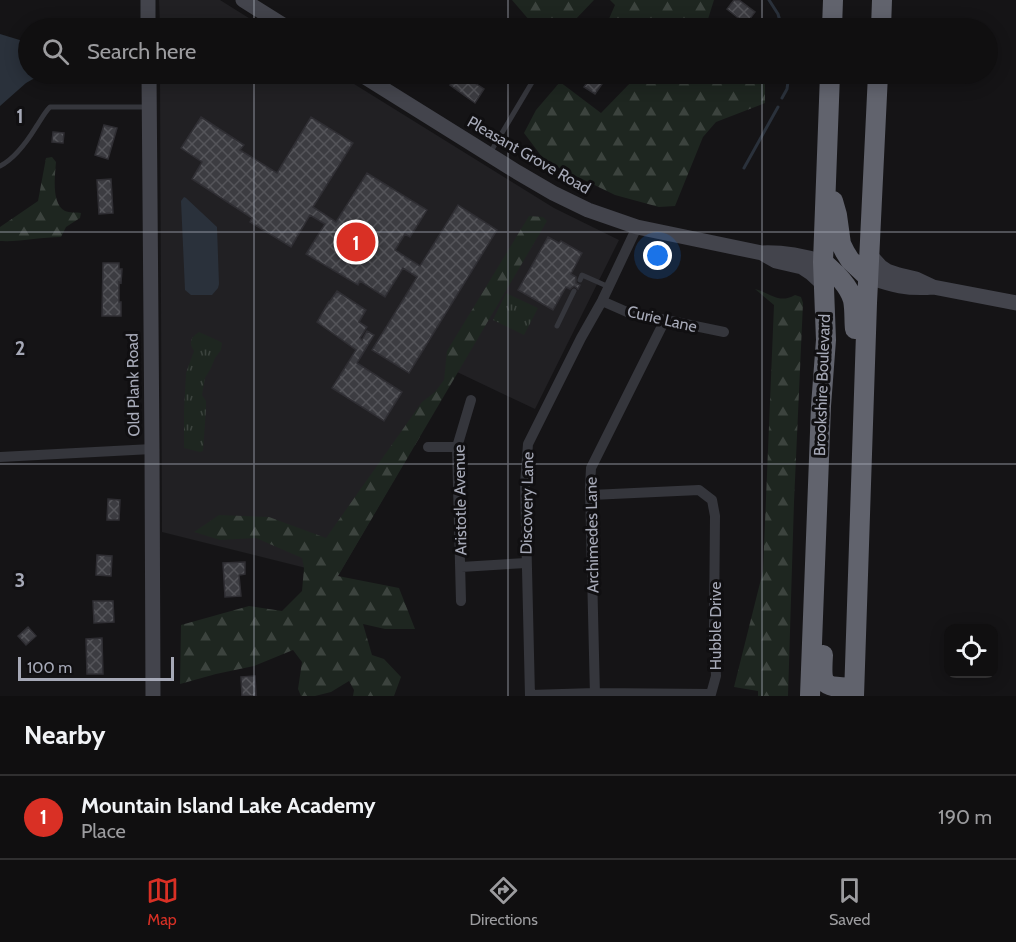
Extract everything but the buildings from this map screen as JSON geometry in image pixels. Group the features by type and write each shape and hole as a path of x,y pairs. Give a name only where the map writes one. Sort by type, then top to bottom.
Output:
{"highway":[{"path":"832,18 833,0"},
{"name":"Brookshire Boulevard","path":"810,696 821,406 826,340 823,262 830,84"},
{"path":"817,513 824,525 821,601 823,680 831,687 854,692 868,277 878,84"},
{"path":"826,179 837,215 841,244 850,260 868,277"},
{"path":"823,262 844,283 853,299 854,326 865,372"}],"street":[{"path":"148,0 148,18"},
{"path":"243,0 272,18"},
{"name":"Old Plank Road","path":"148,84 153,696"},
{"name":"Pleasant Grove Road","path":"376,84 517,172 579,206 637,228 762,253 778,252 823,262"},
{"name":"Discovery Lane","path":"530,696 525,484 528,444 637,228"},
{"name":"Pleasant Grove Road","path":"762,253 776,261 802,267 824,285"},
{"path":"869,254 881,267 899,276 916,279 933,287 1016,303"},
{"path":"868,277 914,289 933,287"},
{"name":"Curie Lane","path":"602,301 627,312 724,332"},
{"name":"Archimedes Lane","path":"595,694 591,468 665,320"},
{"name":"Aristotle Avenue","path":"461,601 457,447 471,400"},
{"path":"428,447 457,447"},
{"path":"0,458 152,449"},
{"name":"Hubble Drive","path":"530,696 711,694 716,676 715,516 712,500 699,490 591,495"},
{"path":"461,567 526,563"}],"lane":[{"path":"489,155 531,84"},
{"path":"0,166 9,162 51,107 149,107"},
{"path":"580,280 582,275 609,287"},
{"path":"557,326 574,291"}],"shaded area":[{"path":"159,0 220,0 249,18 160,18"},
{"path":"0,34 18,39 18,84 25,84 0,106"},
{"path":"160,84 354,84 554,208 619,240 535,409 457,372 338,576 162,532"},
{"path":"184,197 217,227 219,284 212,295 191,295 185,290 181,201"}],"green space":[{"path":"512,0 594,0 577,18 527,18"},
{"path":"610,0 714,0 708,18 609,18 615,5"},
{"path":"558,84 563,84 601,113 629,84 765,84 765,103 716,122 703,137 675,206 659,207 615,195 545,161 524,133 536,110"},
{"path":"52,157 56,162 55,189 58,202 65,211 81,213 80,218 66,227 61,237 0,241 0,227 38,201 46,158"},
{"path":"529,216 543,217 547,221 338,576 399,588 415,629 385,629 363,624 372,655 384,659 401,677 394,696 353,696 354,690 349,681 331,692 315,696 301,696 298,689 302,662 293,650 254,666 180,684 181,625 249,606 282,611 302,591 304,568 302,558 256,538 220,540 194,532 219,515 269,517 326,538 422,402 435,392 444,380 447,351"},
{"path":"755,289 784,299 795,295 801,297 803,303 788,696 758,696 758,691 734,687 763,571 774,305"},
{"path":"506,293 538,308 524,335 493,320"},
{"path":"199,332 222,343 221,350 205,378 202,395 206,401 206,409 203,451 200,452 184,448 186,373 194,351 191,340"}],"waterway":[{"path":"769,0 779,18"},
{"path":"782,98 788,84"},
{"path":"744,168 778,107"}],"place":[{"name":"Mountain Island Lake Academy","path":"356,242"}]}
